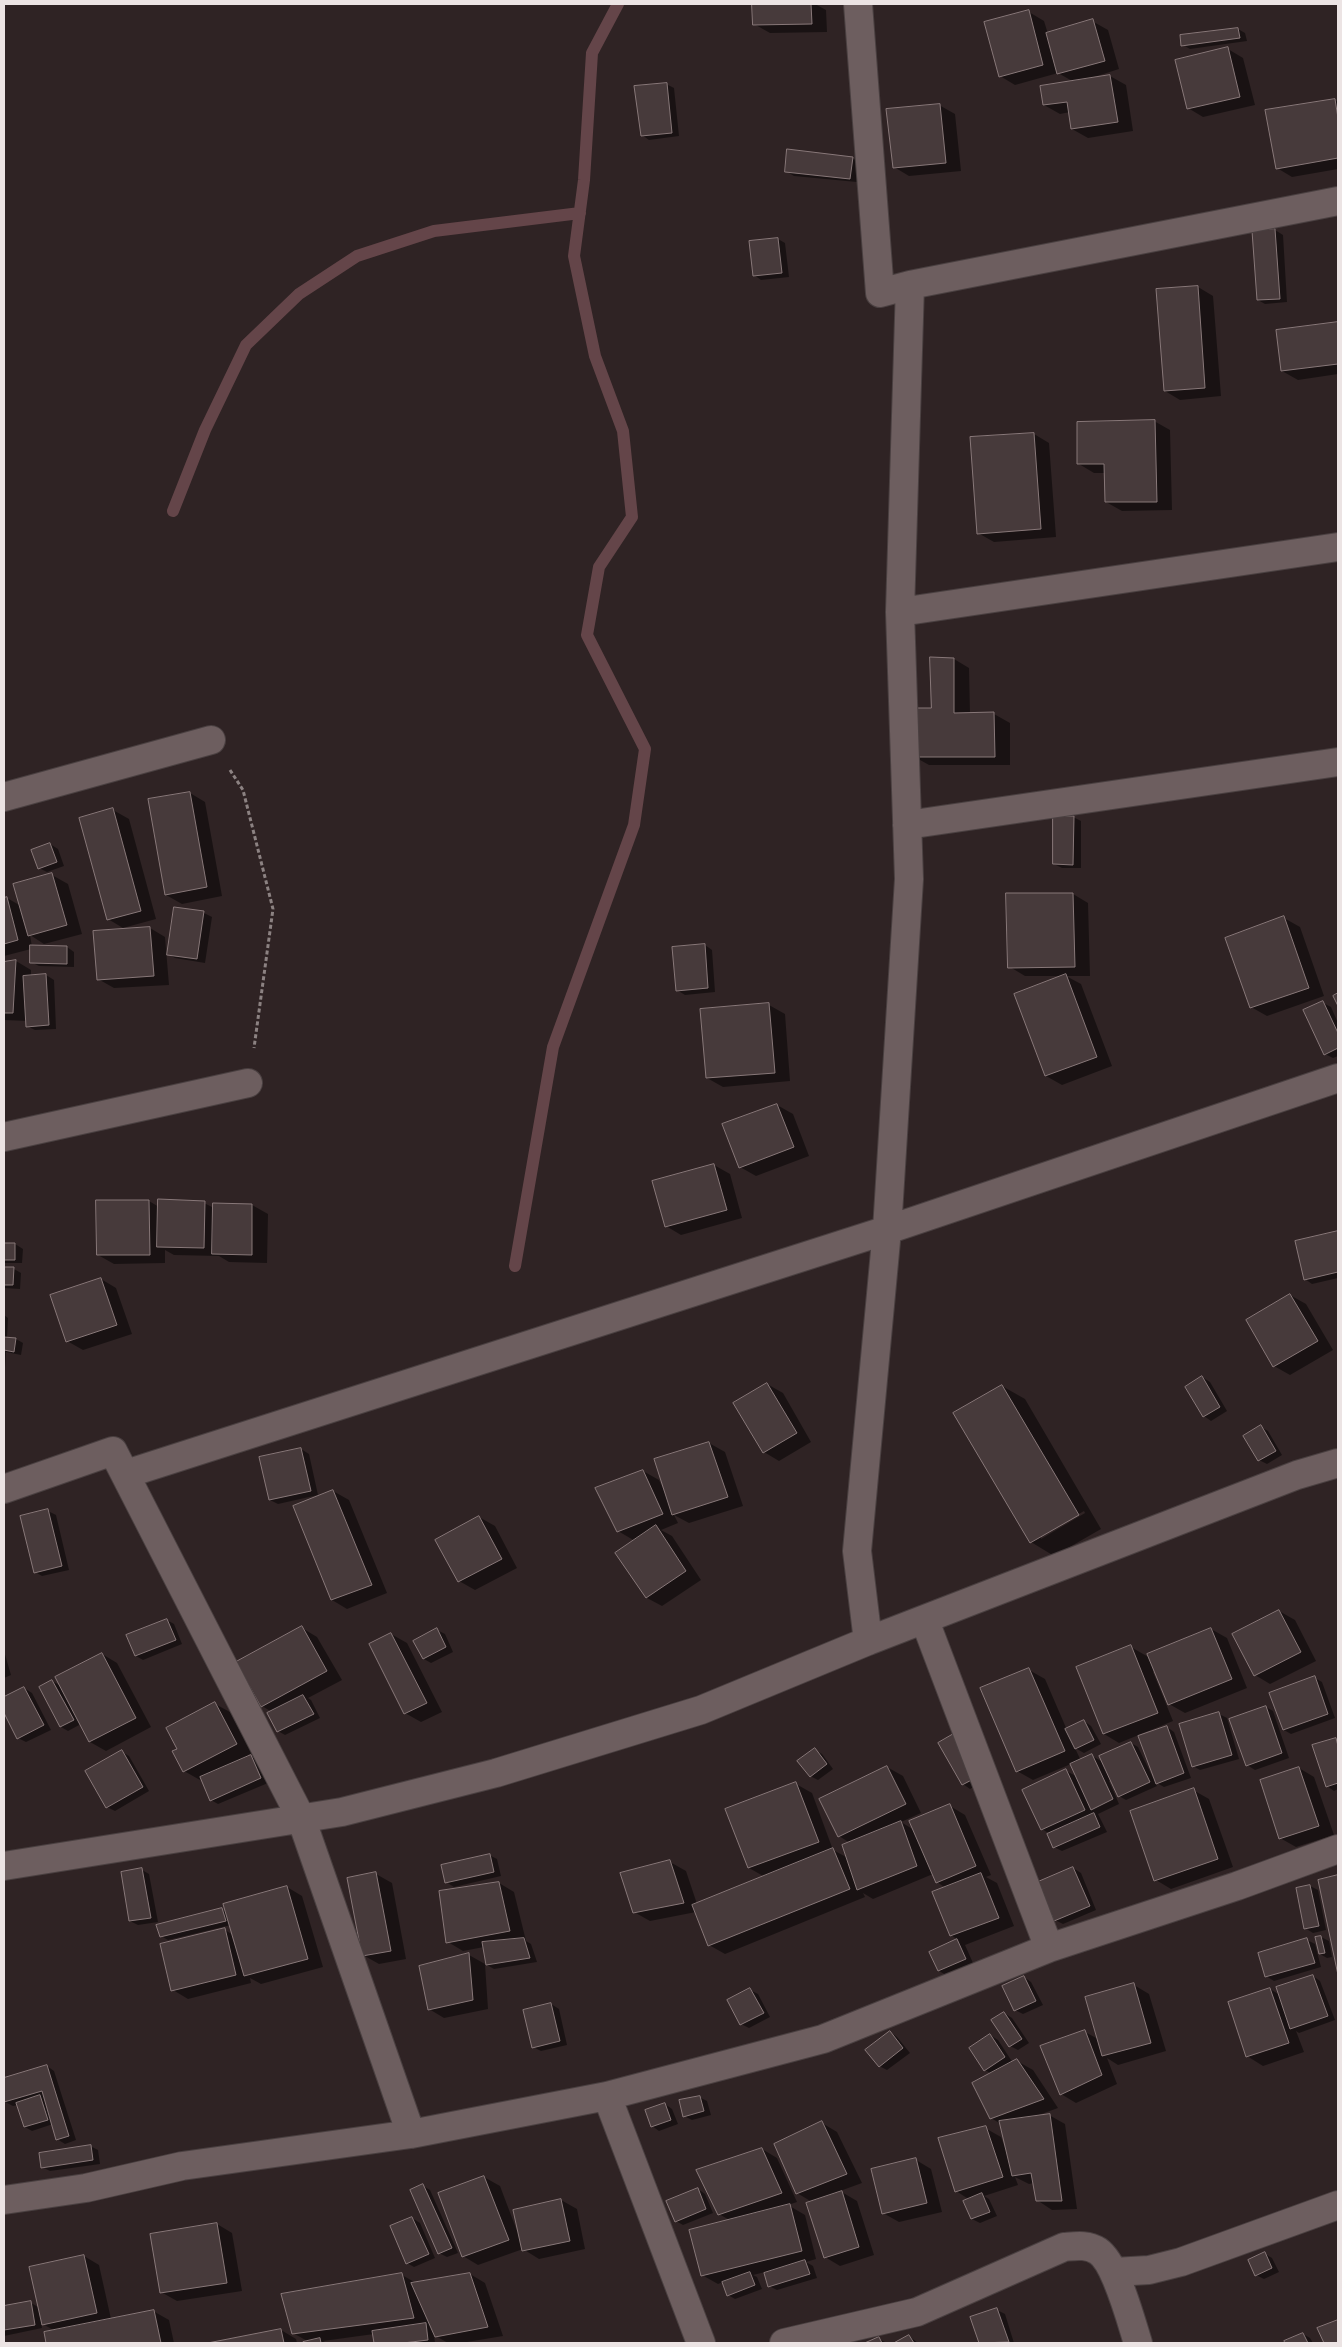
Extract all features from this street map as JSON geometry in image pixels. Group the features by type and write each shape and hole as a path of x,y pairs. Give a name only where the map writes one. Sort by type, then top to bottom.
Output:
{"street":[{"path":"858,4 880,293 910,285 1338,201"},
{"path":"868,1641 857,1551 887,1230 909,879 900,612 910,285"},
{"path":"900,612 1338,547"},
{"path":"4,797 211,740"},
{"path":"907,825 1338,762"},
{"path":"126,1474 887,1230 1338,1078"},
{"path":"4,1137 248,1083"},
{"path":"4,1489 114,1450 301,1818 411,2134"},
{"path":"4,1866 342,1812 496,1774 692,1713 868,1641 925,1621 1297,1475 1338,1463"},
{"path":"925,1621 1049,1948"},
{"path":"4,2200 86,2188 182,2166 411,2134 607,2096 823,2039 1049,1948 1237,1886 1338,1849"},
{"path":"607,2096 701,2343"},
{"path":"1114,2272 1149,2270 1181,2262 1338,2205"},
{"path":"784,2343 917,2312 1064,2247 1083,2245 1099,2252 1114,2272 1138,2343"}],"path":[{"path":"211,740 243,790 273,909 266,974 248,1083"}],"building":[{"path":"752,4 811,4 812,24 753,25"},
{"path":"1029,10 1043,65 999,77 984,22"},
{"path":"1093,19 1105,61 1057,74 1046,33"},
{"path":"1238,28 1240,38 1181,46 1180,35"},
{"path":"1228,47 1240,97 1187,109 1175,60"},
{"path":"1110,75 1118,122 1071,129 1067,102 1043,105 1040,86"},
{"path":"667,83 672,133 641,136 634,86"},
{"path":"1335,99 1338,118 1338,158 1276,169 1265,110"},
{"path":"940,104 946,163 893,168 886,109"},
{"path":"787,149 853,157 850,179 785,172"},
{"path":"1275,229 1280,299 1257,300 1252,231"},
{"path":"778,238 782,273 753,276 749,241"},
{"path":"1198,286 1205,388 1164,391 1156,289"},
{"path":"1338,322 1338,364 1281,371 1276,330"},
{"path":"1155,420 1157,502 1105,502 1104,464 1077,464 1077,422"},
{"path":"1034,433 1041,529 977,534 970,437"},
{"path":"930,657 954,658 954,713 994,712 995,757 912,757 911,708 931,708"},
{"path":"190,792 207,887 165,895 148,799"},
{"path":"113,808 141,911 107,920 79,818"},
{"path":"1053,816 1074,816 1073,865 1053,864"},
{"path":"50,843 57,862 38,869 31,850"},
{"path":"52,873 67,925 28,936 13,884"},
{"path":"1006,893 1073,893 1075,967 1008,968"},
{"path":"7,897 18,940 4,944 4,898"},
{"path":"174,907 204,911 197,959 167,955"},
{"path":"1284,916 1309,988 1250,1008 1225,938"},
{"path":"150,927 154,976 97,980 93,931"},
{"path":"705,944 708,988 676,991 672,947"},
{"path":"30,945 67,946 67,964 30,963"},
{"path":"16,960 13,1013 4,1013 4,962"},
{"path":"46,974 49,1025 26,1027 23,976"},
{"path":"1066,974 1097,1057 1045,1076 1014,994"},
{"path":"1338,993 1338,1006 1333,996"},
{"path":"1323,1001 1338,1033 1338,1048 1324,1055 1303,1010"},
{"path":"769,1003 775,1073 706,1078 700,1009"},
{"path":"777,1104 794,1147 739,1168 722,1124"},
{"path":"714,1164 727,1210 665,1227 652,1181"},
{"path":"158,1199 205,1201 204,1248 157,1247"},
{"path":"96,1200 149,1200 150,1255 97,1255"},
{"path":"213,1203 252,1204 252,1255 212,1254"},
{"path":"1338,1231 1338,1272 1304,1280 1295,1241"},
{"path":"4,1243 15,1243 15,1260 4,1260"},
{"path":"4,1267 14,1267 13,1285 4,1285"},
{"path":"101,1278 117,1325 66,1342 50,1295"},
{"path":"1290,1294 1318,1341 1273,1367 1246,1320"},
{"path":"4,1337 16,1338 14,1352 4,1350"},
{"path":"1202,1376 1220,1407 1203,1417 1185,1387"},
{"path":"767,1383 797,1433 763,1453 733,1403"},
{"path":"1002,1385 1079,1515 1030,1543 953,1413"},
{"path":"1261,1425 1276,1451 1258,1461 1243,1436"},
{"path":"709,1442 728,1497 672,1515 654,1459"},
{"path":"301,1448 311,1491 269,1500 259,1457"},
{"path":"643,1470 663,1514 617,1532 595,1488"},
{"path":"333,1490 372,1585 331,1600 293,1506"},
{"path":"48,1509 62,1566 34,1573 20,1516"},
{"path":"479,1516 502,1559 458,1582 435,1540"},
{"path":"656,1525 686,1571 646,1598 615,1553"},
{"path":"1279,1610 1301,1652 1254,1676 1232,1634"},
{"path":"167,1619 176,1640 135,1656 126,1635"},
{"path":"302,1626 327,1671 261,1707 236,1662"},
{"path":"437,1628 446,1647 423,1659 413,1641"},
{"path":"1211,1628 1232,1679 1168,1705 1147,1654"},
{"path":"391,1633 427,1703 404,1714 369,1644"},
{"path":"1131,1645 1158,1713 1103,1734 1076,1667"},
{"path":"102,1653 136,1718 89,1742 55,1677"},
{"path":"1029,1668 1065,1751 1016,1772 980,1688"},
{"path":"1315,1676 1328,1714 1283,1730 1269,1693"},
{"path":"52,1680 74,1720 60,1727 39,1687"},
{"path":"24,1687 44,1725 17,1739 4,1713 4,1697"},
{"path":"303,1695 314,1714 277,1732 267,1713"},
{"path":"215,1702 237,1744 183,1772 172,1751 177,1749 166,1728"},
{"path":"1266,1706 1282,1753 1246,1766 1229,1719"},
{"path":"1219,1712 1232,1755 1192,1767 1179,1724"},
{"path":"1084,1720 1094,1740 1075,1749 1065,1729"},
{"path":"1167,1726 1184,1773 1156,1784 1138,1736"},
{"path":"957,1732 981,1775 962,1785 938,1743"},
{"path":"1336,1738 1338,1746 1338,1783 1326,1787 1312,1745"},
{"path":"1131,1742 1150,1782 1118,1797 1099,1756"},
{"path":"815,1748 827,1764 810,1777 797,1761"},
{"path":"122,1750 143,1787 106,1808 85,1771"},
{"path":"1092,1754 1113,1799 1091,1810 1070,1764"},
{"path":"251,1755 261,1778 210,1801 200,1777"},
{"path":"887,1766 906,1804 838,1837 819,1799"},
{"path":"1299,1767 1319,1826 1279,1839 1260,1780"},
{"path":"1066,1769 1085,1810 1041,1830 1022,1790"},
{"path":"796,1782 819,1842 748,1868 725,1809"},
{"path":"1194,1788 1218,1859 1154,1881 1130,1811"},
{"path":"950,1804 976,1866 936,1883 909,1821"},
{"path":"1094,1813 1100,1827 1053,1848 1047,1834"},
{"path":"901,1821 917,1866 857,1890 842,1845"},
{"path":"833,1848 850,1889 708,1946 692,1905"},
{"path":"490,1854 494,1872 445,1883 441,1865"},
{"path":"670,1860 684,1903 633,1913 620,1873"},
{"path":"1073,1867 1090,1906 1054,1921 1038,1882"},
{"path":"142,1868 151,1918 129,1921 121,1872"},
{"path":"376,1872 391,1951 362,1956 347,1878"},
{"path":"981,1873 999,1918 950,1936 932,1892"},
{"path":"1338,1875 1338,1975 1318,1880"},
{"path":"499,1882 510,1931 446,1943 439,1891"},
{"path":"1310,1885 1319,1926 1304,1929 1296,1888"},
{"path":"287,1886 308,1959 244,1976 223,1904"},
{"path":"222,1908 226,1921 160,1937 156,1925"},
{"path":"225,1928 236,1975 171,1991 160,1944"},
{"path":"1321,1936 1325,1953 1319,1954 1315,1937"},
{"path":"524,1938 530,1958 486,1965 482,1942"},
{"path":"1307,1938 1315,1963 1265,1977 1258,1953"},
{"path":"957,1939 966,1959 938,1971 929,1952"},
{"path":"469,1953 473,2000 428,2010 419,1966"},
{"path":"1313,1975 1328,2016 1290,2029 1276,1987"},
{"path":"1024,1976 1036,2001 1014,2011 1002,1986"},
{"path":"1134,1983 1151,2043 1102,2056 1085,1997"},
{"path":"750,1988 764,2013 740,2025 727,2000"},
{"path":"1270,1988 1289,2043 1246,2057 1228,2002"},
{"path":"551,2003 560,2041 532,2048 523,2010"},
{"path":"1004,2012 1022,2039 1009,2047 991,2020"},
{"path":"1085,2030 1102,2075 1060,2095 1040,2046"},
{"path":"890,2031 903,2048 879,2067 865,2050"},
{"path":"990,2034 1005,2057 984,2071 969,2048"},
{"path":"1017,2059 1044,2099 990,2119 972,2083"},
{"path":"47,2065 69,2136 56,2140 42,2091 4,2102 4,2078"},
{"path":"40,2095 48,2120 24,2127 16,2103"},
{"path":"700,2096 704,2111 683,2117 679,2100"},
{"path":"665,2103 671,2120 651,2127 645,2110"},
{"path":"1050,2114 1062,2201 1036,2201 1031,2173 1012,2176 999,2121"},
{"path":"822,2121 847,2174 796,2194 774,2144"},
{"path":"986,2126 1003,2177 955,2192 938,2138"},
{"path":"91,2145 93,2160 41,2168 39,2153"},
{"path":"762,2148 782,2193 718,2215 696,2170"},
{"path":"916,2158 927,2203 882,2214 871,2169"},
{"path":"484,2176 509,2240 462,2257 438,2193"},
{"path":"423,2184 452,2248 438,2254 410,2190"},
{"path":"698,2188 706,2209 675,2222 666,2201"},
{"path":"842,2191 859,2247 824,2258 806,2203"},
{"path":"982,2193 990,2212 971,2219 963,2201"},
{"path":"561,2199 570,2241 522,2251 513,2210"},
{"path":"790,2204 802,2251 701,2276 689,2230"},
{"path":"412,2217 429,2254 406,2264 390,2226"},
{"path":"217,2223 227,2283 160,2293 150,2234"},
{"path":"1265,2252 1272,2268 1255,2276 1248,2260"},
{"path":"84,2255 97,2313 42,2325 29,2267"},
{"path":"805,2260 810,2274 768,2287 764,2273"},
{"path":"750,2272 755,2285 727,2296 722,2282"},
{"path":"402,2273 414,2318 292,2334 281,2294"},
{"path":"470,2273 488,2327 435,2337 411,2283"},
{"path":"31,2301 35,2325 4,2330 4,2306"},
{"path":"997,2308 1009,2342 979,2343 970,2317"},
{"path":"154,2310 161,2343 46,2343 44,2332"},
{"path":"1338,2320 1338,2343 1324,2343 1317,2328"},
{"path":"426,2323 428,2340 403,2343 374,2343 372,2331"},
{"path":"281,2329 284,2343 208,2343"},
{"path":"1303,2333 1308,2343 1285,2343 1284,2341"},
{"path":"909,2335 914,2343 894,2343"},
{"path":"879,2337 882,2343 865,2343"},
{"path":"320,2338 321,2343 303,2343 303,2342"}],"waterway":[{"path":"515,1266 553,1047 634,825 645,749 587,635 599,567 632,517 623,431 595,356 574,256 584,180 592,53 618,4"},
{"path":"173,511 205,430 246,345 299,294 357,256 434,231 580,213"}]}
